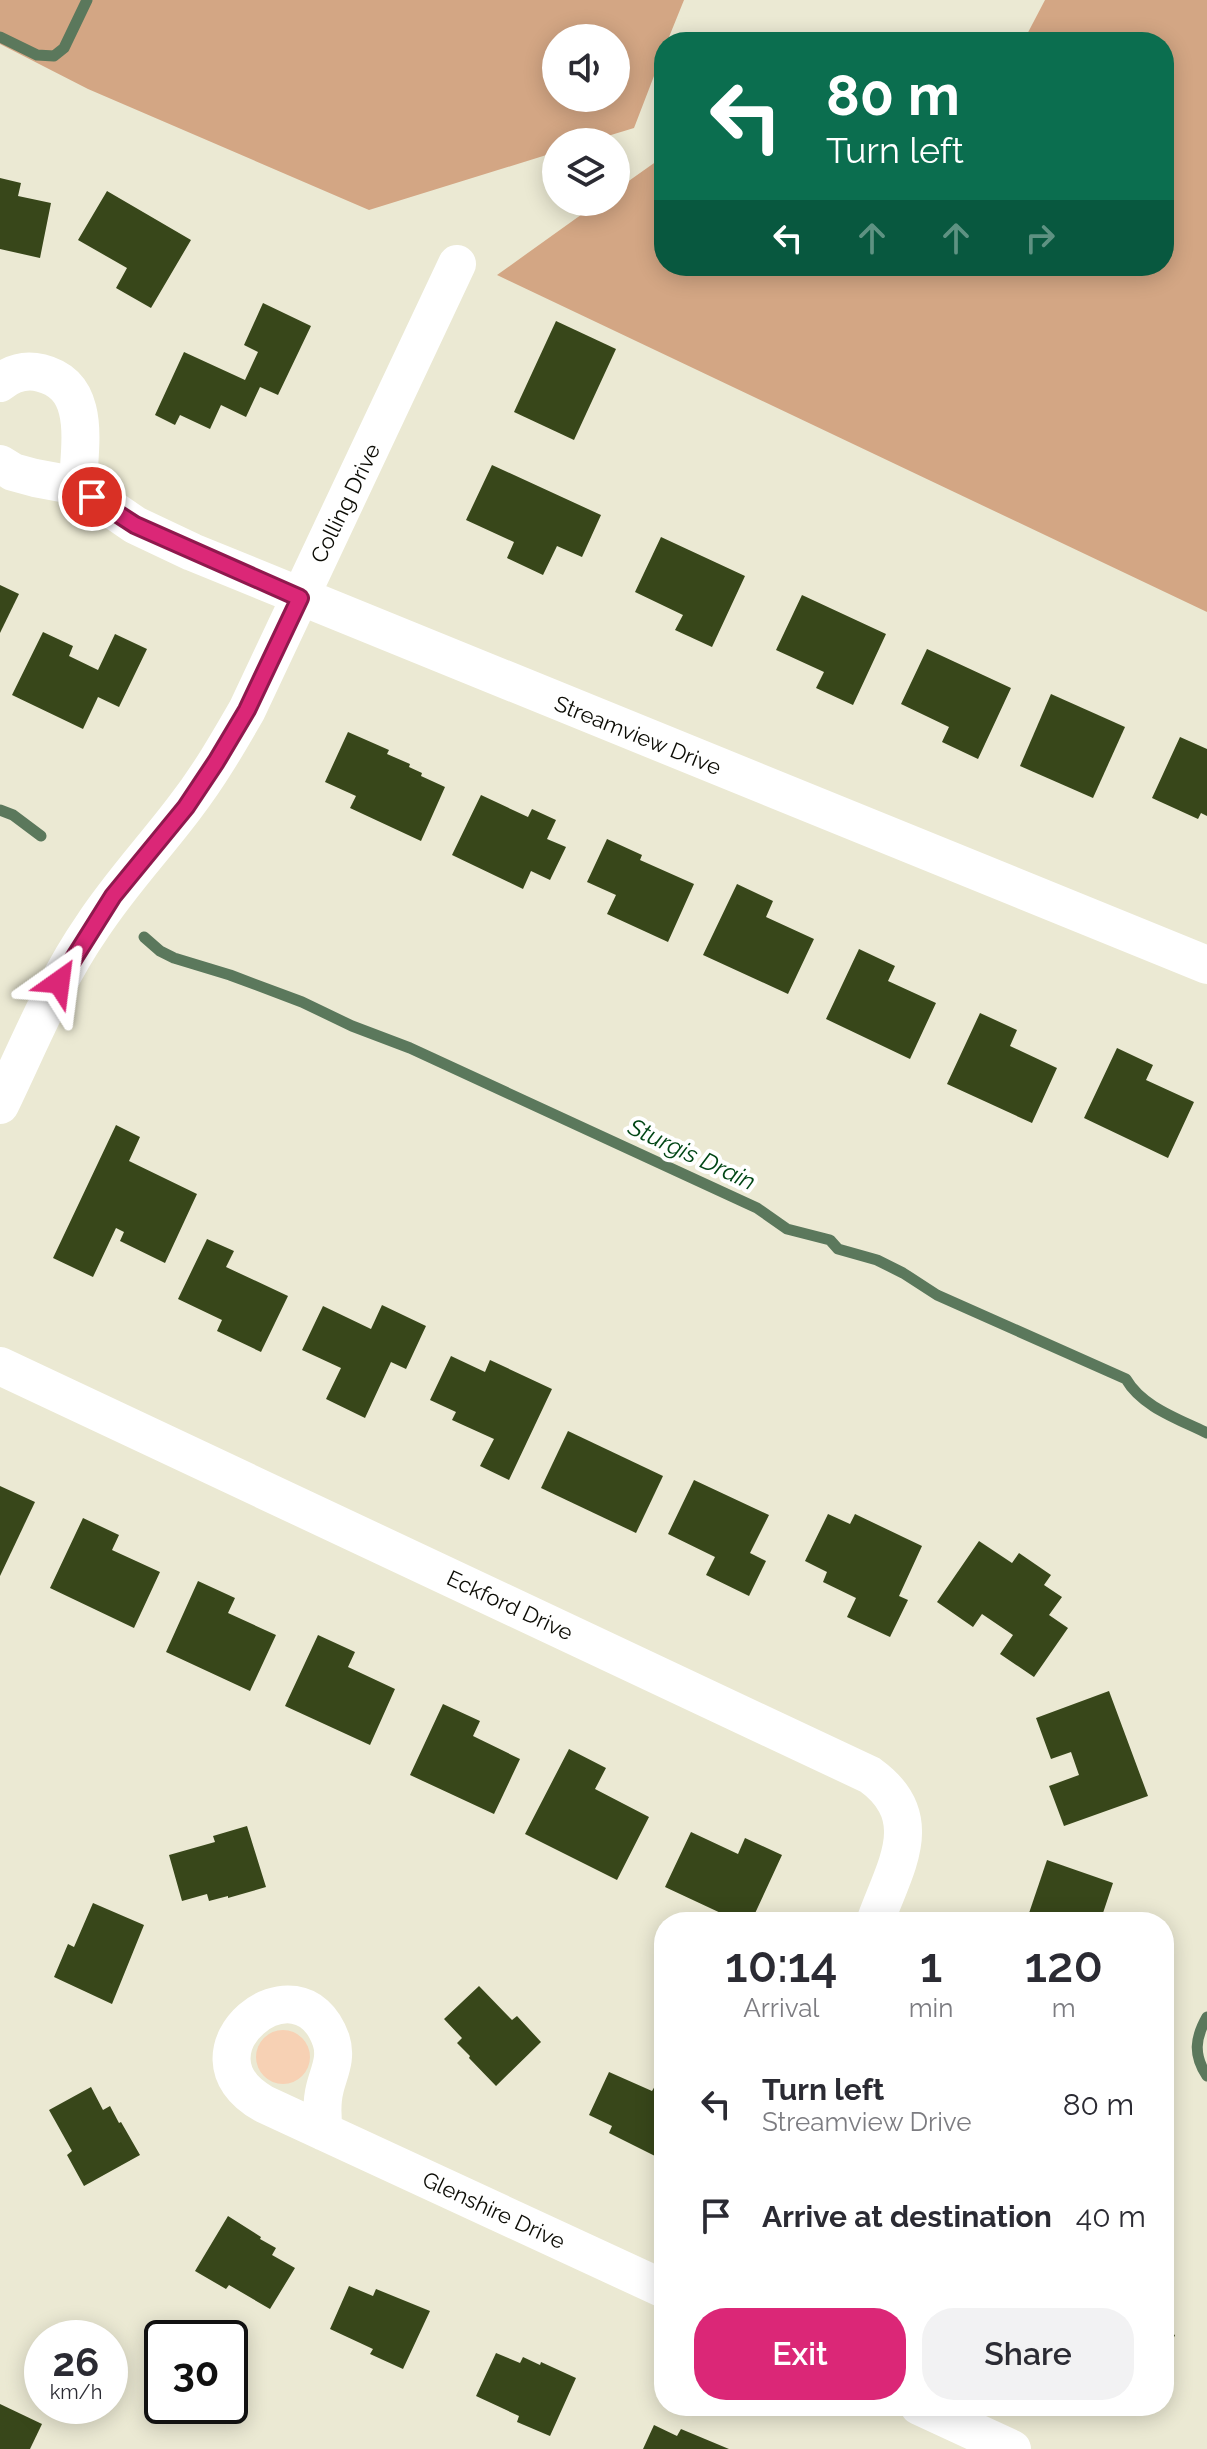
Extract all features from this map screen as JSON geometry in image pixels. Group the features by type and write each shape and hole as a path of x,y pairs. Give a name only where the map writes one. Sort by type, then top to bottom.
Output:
{"street":[{"name":"Colling Drive","path":"0,1105 66,969 113,896 186,807 247,710 457,264"},
{"path":"0,383 23,371 38,372 55,378 69,390 77,403 80,421 78,486"},
{"name":"Streamview Drive","path":"0,464 13,472 78,486 135,525 300,598 1207,965"},
{"name":"Eckford Drive","path":"0,1366 870,1775 888,1788 899,1804 903,1820 899,1857 879,1912"},
{"name":"Glenshire Drive","path":"324,2132 654,2284"},
{"path":"941,2416 1012,2449"}],"shaded area":[{"path":"0,0 684,0 671,32 654,32 654,76 634,128 542,128 542,156 369,210 88,89 0,44"},
{"path":"1045,0 1207,0 1207,612 497,275 579,216 630,216 630,180 654,163 654,276 1174,276 1174,32 1028,32"},
{"path":"283,2030 302,2038 310,2057 302,2076 283,2084 264,2076 256,2057 264,2038"}],"building":[{"path":"0,178 21,183 18,196 51,203 40,258 0,249"},
{"path":"107,191 191,240 151,308 116,288 127,268 78,240"},
{"path":"263,303 311,326 278,395 260,387 246,417 221,405 210,429 180,415 175,425 155,415 184,352 245,380 258,352 244,345"},
{"path":"556,321 616,349 574,440 514,412"},
{"path":"492,465 601,515 582,557 557,546 543,575 507,558 514,542 466,520"},
{"path":"661,537 745,576 712,647 675,630 683,615 635,592"},
{"path":"0,585 19,594 0,633"},
{"path":"802,595 886,634 853,705 816,688 824,672 776,650"},
{"path":"43,632 73,646 69,656 98,670 115,634 147,649 119,707 98,697 83,729 12,695"},
{"path":"927,649 1011,688 978,759 942,742 949,727 901,704"},
{"path":"1051,694 1125,727 1093,798 1020,766"},
{"path":"348,732 389,750 387,754 410,764 409,767 422,773 421,776 445,787 421,841 350,808 356,796 325,782"},
{"path":"1180,737 1207,749 1207,816 1201,813 1198,819 1152,798"},
{"path":"481,795 528,817 532,809 556,820 547,839 566,847 550,880 531,871 523,889 452,855"},
{"path":"607,839 642,855 640,860 694,884 668,942 607,914 616,895 587,882"},
{"path":"737,884 773,901 766,917 814,939 788,994 703,955"},
{"path":"859,949 895,966 888,981 936,1003 910,1059 826,1019"},
{"path":"980,1013 1017,1030 1010,1046 1057,1068 1032,1123 947,1084"},
{"path":"1117,1048 1153,1065 1146,1080 1194,1102 1168,1158 1084,1118"},
{"path":"116,1125 140,1137 129,1161 197,1194 165,1263 120,1241 124,1232 116,1228 93,1277 53,1258"},
{"path":"207,1239 234,1251 226,1267 288,1296 261,1352 217,1331 222,1320 178,1299"},
{"path":"382,1305 426,1326 406,1369 391,1362 365,1418 326,1399 341,1368 302,1350 323,1306 371,1329"},
{"path":"451,1356 485,1372 490,1360 552,1389 509,1480 480,1466 494,1439 452,1420 456,1412 430,1400"},
{"path":"568,1431 663,1476 636,1533 541,1488"},
{"path":"694,1480 769,1515 750,1553 766,1561 749,1596 706,1575 715,1557 668,1534"},
{"path":"0,1486 35,1502 0,1576"},
{"path":"828,1514 850,1524 855,1514 922,1546 899,1596 908,1600 890,1637 847,1617 856,1598 823,1582 827,1572 805,1561"},
{"path":"83,1518 119,1535 112,1550 160,1572 134,1628 50,1588"},
{"path":"979,1541 1012,1563 1019,1553 1051,1575 1044,1585 1062,1597 1049,1615 1068,1628 1034,1677 1000,1654 1013,1635 982,1614 973,1627 937,1602"},
{"path":"198,1581 235,1598 228,1613 276,1635 250,1691 166,1652"},
{"path":"318,1635 355,1652 348,1667 395,1689 370,1745 285,1706"},
{"path":"1109,1691 1148,1796 1064,1826 1049,1786 1079,1775 1071,1752 1051,1759 1036,1718"},
{"path":"443,1704 480,1721 473,1736 520,1759 494,1814 410,1775"},
{"path":"569,1749 606,1768 595,1789 649,1817 617,1880 525,1834"},
{"path":"247,1826 266,1887 228,1898 209,1901 207,1894 182,1901 169,1855 215,1842 213,1836"},
{"path":"691,1832 738,1854 745,1838 782,1855 756,1912 719,1912 665,1887"},
{"path":"1047,1860 1113,1883 1103,1912 1029,1912"},
{"path":"93,1903 144,1925 112,2004 54,1977 68,1944 74,1947"},
{"path":"479,1986 512,2020 517,2016 541,2042 496,2086 457,2043 462,2038 444,2019"},
{"path":"609,2072 652,2091 654,2088 654,2156 609,2133 612,2126 589,2115"},
{"path":"91,2087 103,2110 110,2106 140,2155 84,2186 67,2155 72,2151 49,2110"},
{"path":"228,2216 276,2248 272,2255 295,2268 270,2309 229,2285 226,2289 195,2271"},
{"path":"349,2286 373,2296 376,2289 430,2311 403,2369 370,2354 373,2349 330,2329"},
{"path":"496,2353 520,2363 523,2357 540,2365 541,2362 576,2378 550,2436 517,2422 519,2416 476,2396"},
{"path":"0,2404 24,2415 24,2424 42,2424 30,2449 0,2449"},
{"path":"654,2425 677,2436 681,2429 729,2449 643,2449"}],"waterway":[{"name":"Sturgis Drain","path":"0,37 37,55 54,56 64,48 87,0"},
{"name":"Sturgis Drain","path":"0,810 13,815 41,836"},
{"name":"Sturgis Drain","path":"144,937 174,958 302,1002 352,1026 410,1048 757,1208 787,1229 830,1240 838,1249 877,1260 937,1295 1126,1379 1151,1405 1207,1433"},
{"name":"Sturgis Drain","path":"1207,2017 1197,2046 1199,2061 1207,2076"}],"route":[{"path":"59,982 113,896 186,807 216,762 247,710 300,598 135,525 92,497"}]}
